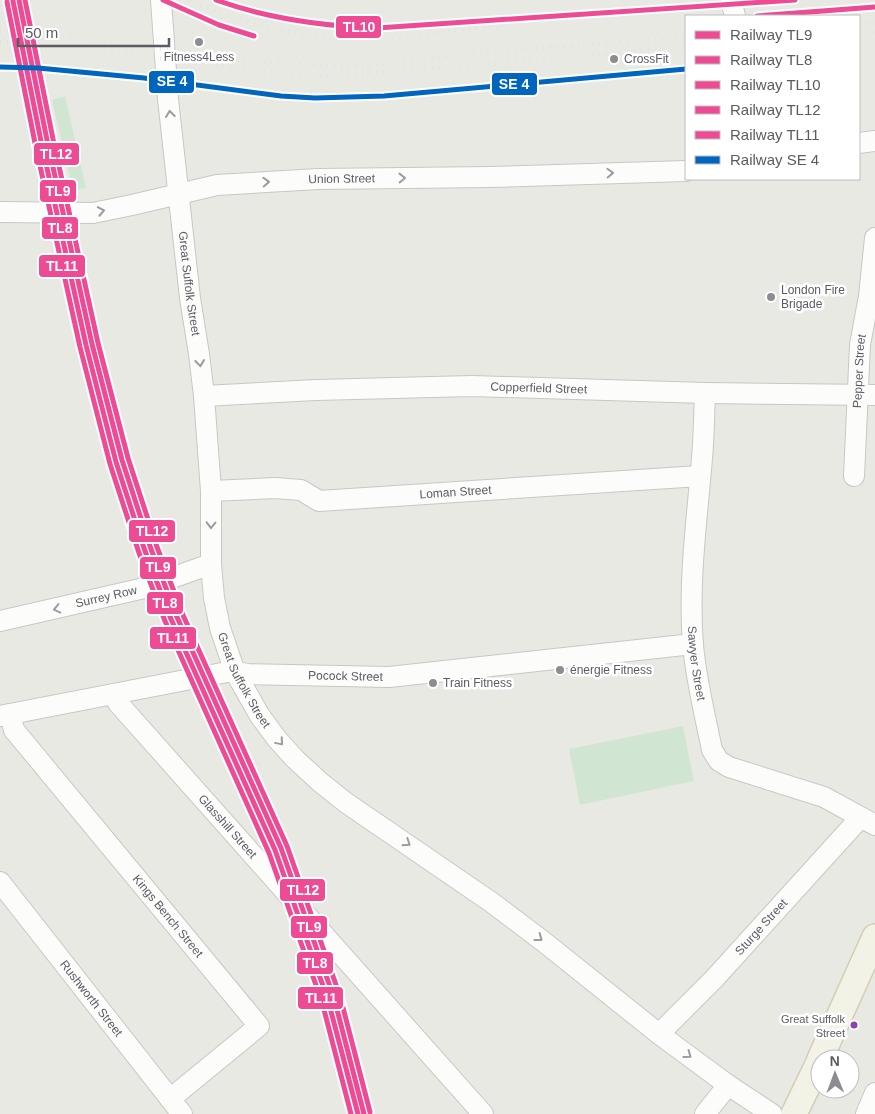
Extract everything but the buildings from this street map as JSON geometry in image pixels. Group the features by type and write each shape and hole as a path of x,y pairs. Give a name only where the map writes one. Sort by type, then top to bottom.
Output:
{"main road":[{"path":"825,1049 875,937"},
{"path":"794,1114 810,1081"}],"street":[{"name":"Great Suffolk Street","path":"161,0 168,99 190,298 204,396 212,491 211,564 214,598 220,628 235,672 260,716 295,759 320,782 345,802 491,902 659,1034 728,1085 772,1114"},
{"path":"731,0 735,15"},
{"path":"860,143 875,141"},
{"name":"Union Street","path":"0,212 93,213 217,185 318,180 490,178 685,171"},
{"name":"Pepper Street","path":"854,476 867,395 860,346 869,296 875,238"},
{"name":"Copperfield Street","path":"204,396 316,390 472,386 705,393 867,395"},
{"name":"Sawyer Street","path":"705,393 692,590 693,644 696,670 712,750 719,760 730,768 824,796 868,822"},
{"name":"Loman Street","path":"212,491 275,488 301,490 320,501 700,476"},
{"name":"Surrey Row","path":"0,621 123,593 211,564"},
{"name":"Pocock Street","path":"5,715 235,672 248,674 389,677 693,644"},
{"name":"Glasshill Street","path":"114,694 118,703 483,1114"},
{"name":"Kings Bench Street","path":"5,715 14,730 259,1026 176,1106"},
{"name":"Sturge Street","path":"659,1034 868,822"},
{"name":"Rushworth Street","path":"0,882 176,1106"},
{"path":"705,1114 728,1085"},
{"path":"866,1114 875,1093"}],"green space":[{"path":"65,96 86,188 73,190 52,100"},
{"path":"683,726 694,781 580,805 569,749"}],"railway":[{"path":"188,0 208,9 255,24 331,38 377,39 418,36 540,18"},
{"path":"860,23 875,22"},
{"path":"0,31 31,33 257,61 345,67 513,50 685,37"},
{"path":"860,33 875,32"},
{"path":"0,42 47,44 261,71 342,76 685,47"}],"rail line":[{"name":"TL9","path":"19,0 47,140 92,344 122,460 151,549 177,617 281,848 334,998 364,1114"},
{"name":"TL12","path":"25,0 53,139 98,343 128,458 157,547 183,615 287,846 340,996 370,1112"},
{"name":"TL10","path":"163,0 219,25 254,36"},
{"name":"TL10","path":"216,0 275,17 377,28 795,0"},
{"name":"TL8","path":"13,1 41,141 86,345 116,462 145,551 171,619 275,850 328,1000 358,1114"},
{"name":"TL11","path":"7,2 35,143 80,347 110,464 139,553 165,621 269,853 322,1002 351,1114"},
{"name":"TL10","path":"770,15 875,7"}],"transit line":[{"path":"0,67 38,68 144,78 281,96 315,98 384,96 685,69"}],"place":[{"name":"Fitness4Less","path":"199,42"},
{"name":"CrossFit","path":"614,59"},
{"name":"London Fire Brigade","path":"771,297"},
{"name":"énergie Fitness","path":"560,670"},
{"name":"Train Fitness","path":"433,683"},
{"name":"Great Suffolk Street","path":"854,1025"}]}
